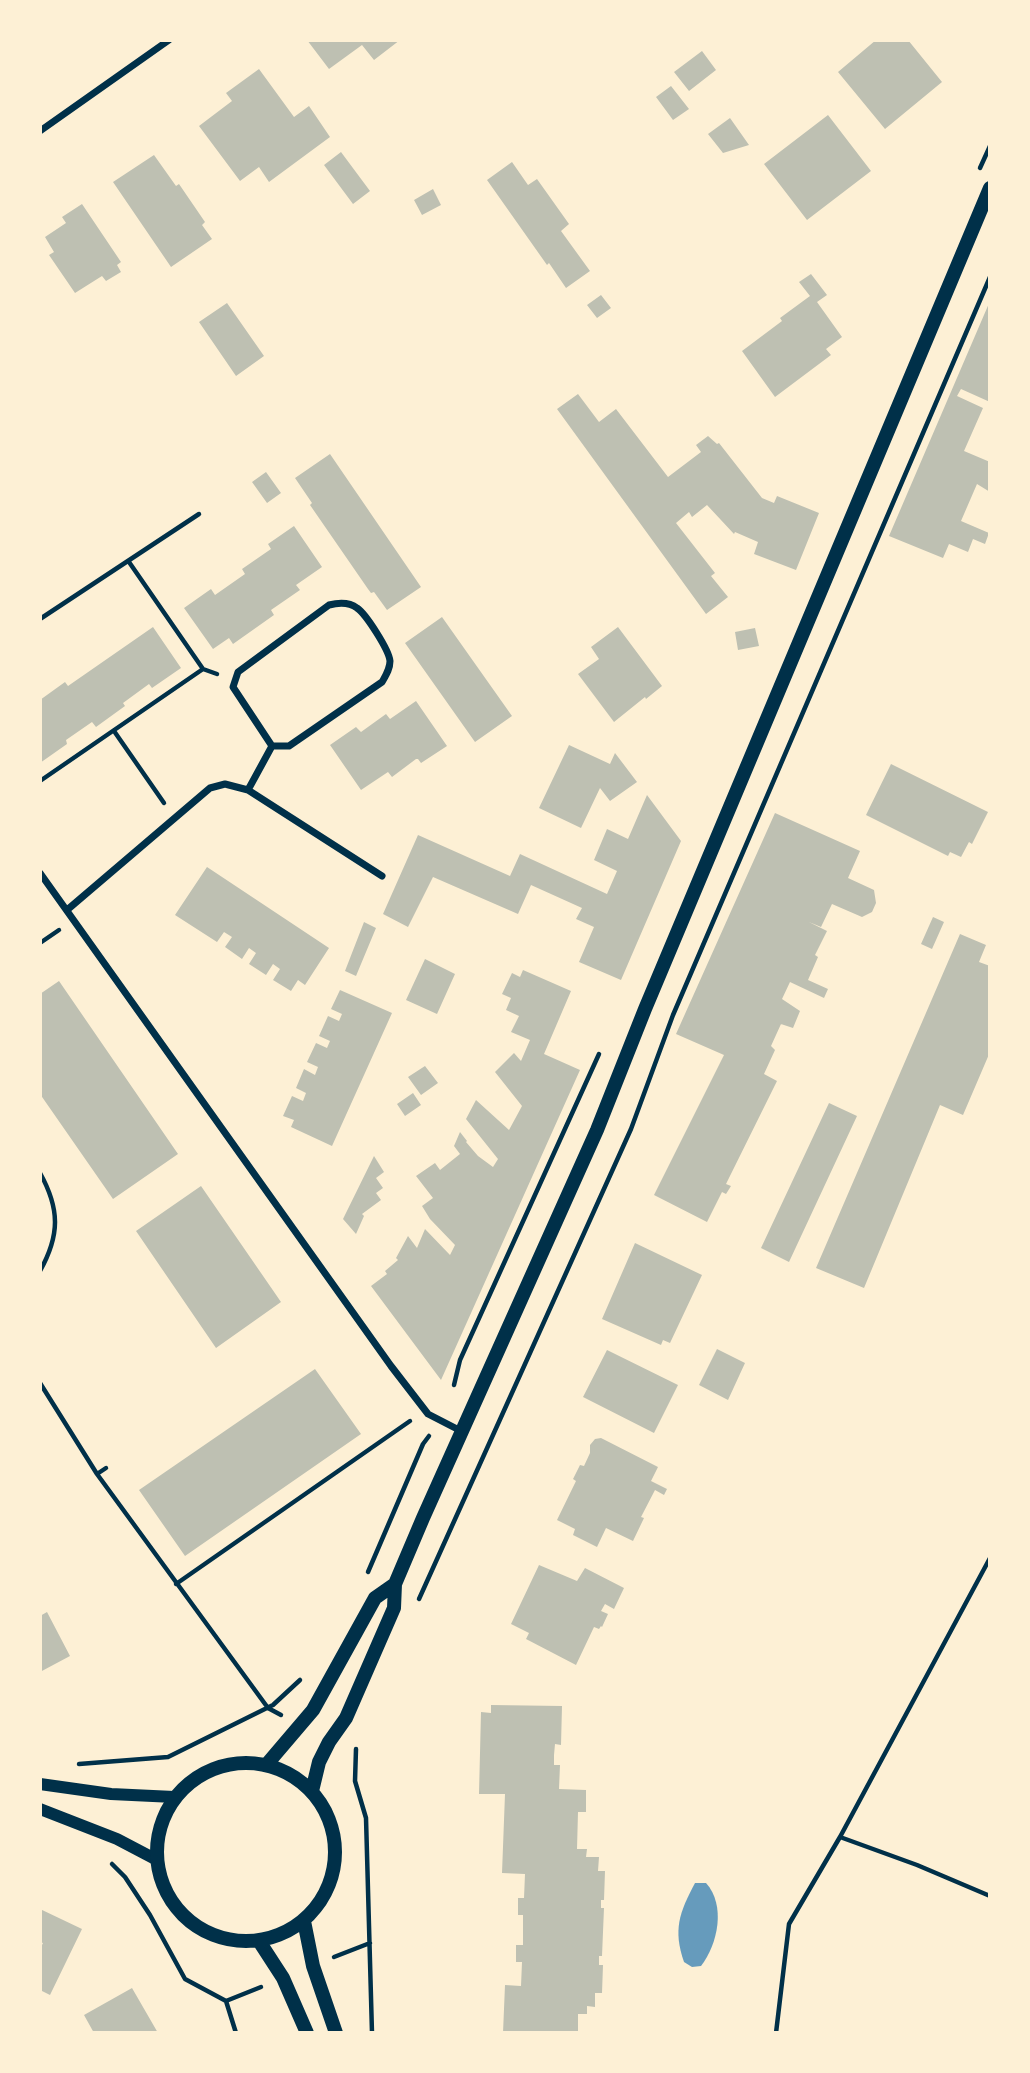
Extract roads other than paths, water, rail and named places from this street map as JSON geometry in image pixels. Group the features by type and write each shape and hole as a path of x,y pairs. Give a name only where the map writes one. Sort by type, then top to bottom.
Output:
{"main road":[{"path":"312,1791 319,1762 346,1718 394,1608 395,1584 597,1130 650,997 990,188"},
{"path":"267,1764 313,1710 375,1598 395,1584"},
{"path":"241,1762 267,1764 292,1774 312,1791 328,1815 336,1843 334,1872 323,1899 304,1921 283,1934 259,1941 229,1940 202,1930 180,1912 164,1888 156,1860 160,1827 174,1797 193,1779 216,1767 241,1762"},
{"path":"304,1921 313,1966 336,2033"},
{"path":"259,1941 283,1978 307,2033"}],"street":[{"path":"40,131 169,40"},
{"path":"338,603 357,607 369,622 390,661 389,671 382,682 289,746 272,746 233,687 233,680 238,672 329,605 338,603"},
{"path":"248,790 272,746"},
{"path":"67,910 210,788 225,784 248,790 382,876"},
{"path":"40,873 425,1410 461,1431"},
{"path":"40,1784 111,1794 174,1797"},
{"path":"40,1809 105,1834 156,1860"}],"water":[{"path":"695,1883 706,1883 716,1902 718,1913 712,1947 701,1966 692,1967 684,1962 678,1931 685,1904"}]}
